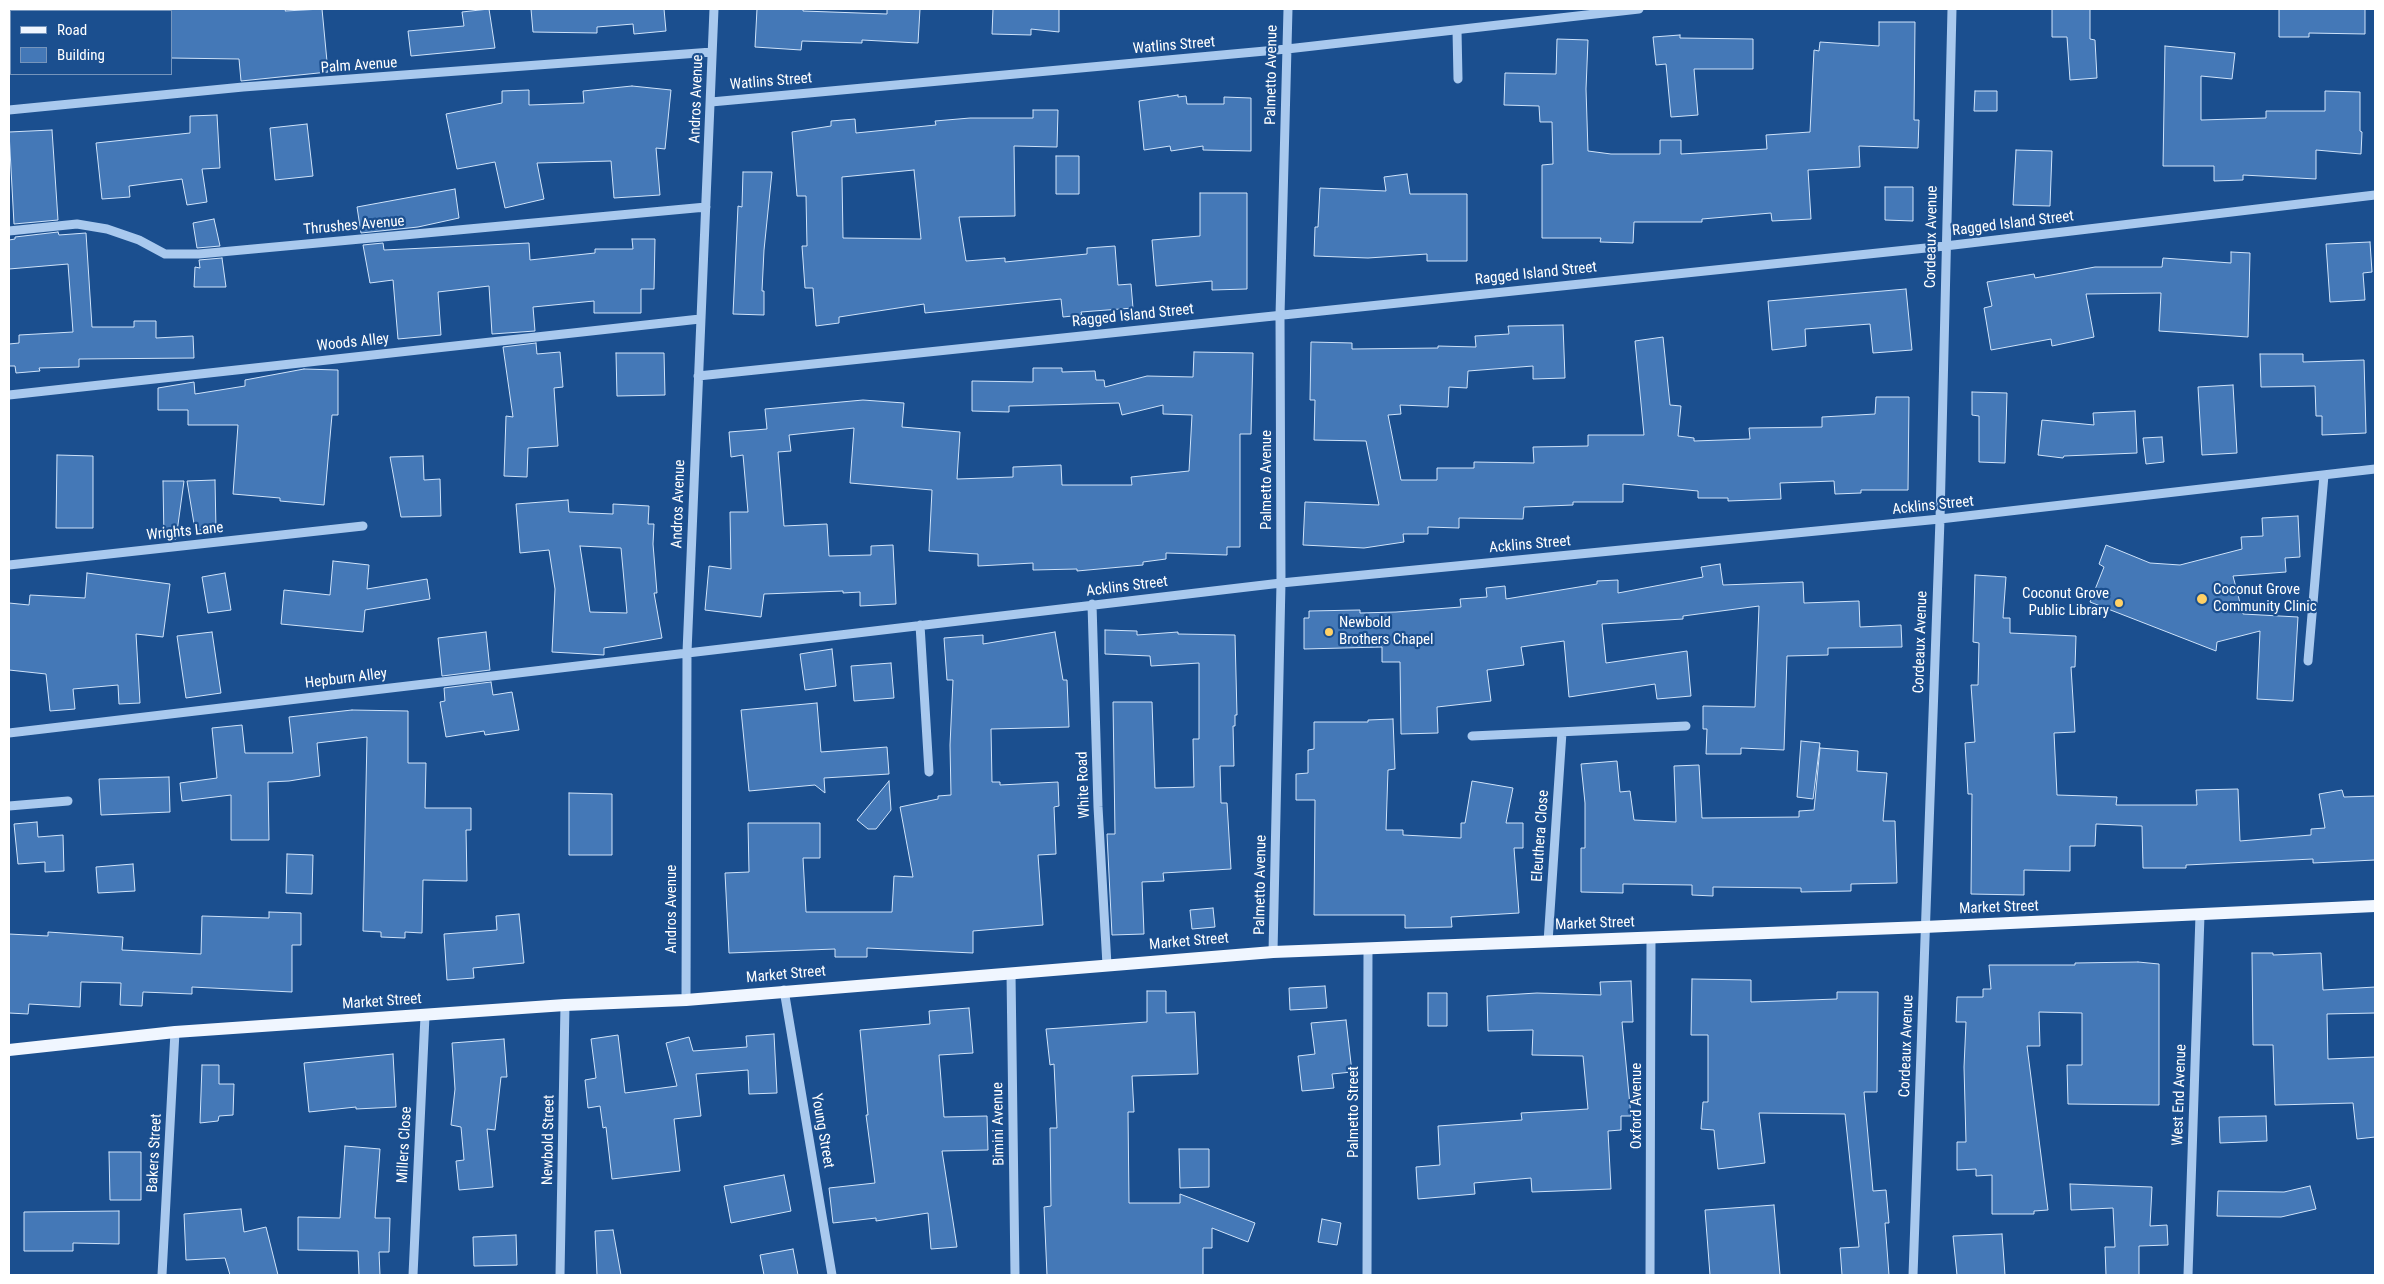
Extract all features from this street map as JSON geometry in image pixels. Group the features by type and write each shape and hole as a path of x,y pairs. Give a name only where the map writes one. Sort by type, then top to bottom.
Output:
{"main road":[{"name":"Market Street","path":"9,1050 175,1032 565,1005 686,1000 784,990 1273,952 1924,927 2375,906"}],"street":[{"name":"Andros Avenue","path":"686,1000 687,652 714,9"},
{"name":"Palmetto Avenue","path":"1273,952 1281,583 1280,314 1288,9"},
{"name":"Watlins Street","path":"711,102 1287,49 1639,9"},
{"name":"Cordeaux Avenue","path":"1913,1275 1940,519 1952,9"},
{"path":"1457,30 1458,79"},
{"name":"Palm Avenue","path":"9,110 242,87 712,52"},
{"name":"Ragged Island Street","path":"698,376 1945,246 2375,195"},
{"name":"Thrushes Avenue","path":"9,231 77,224 107,229 139,240 165,254 198,254 706,206"},
{"name":"Woods Alley","path":"9,395 700,319"},
{"name":"Acklins Street","path":"687,652 1281,583 1940,519 2375,469"},
{"path":"2308,661 2324,475"},
{"name":"Wrights Lane","path":"9,565 363,526"},
{"name":"White Road","path":"1092,604 1098,807 1107,965"},
{"path":"920,625 929,772"},
{"name":"Hepburn Alley","path":"9,733 687,652"},
{"path":"1472,736 1686,726"},
{"name":"Eleuthera Close","path":"1548,942 1562,732"},
{"path":"9,806 68,801"},
{"name":"West End Avenue","path":"2188,1275 2200,915"},
{"name":"Oxford Avenue","path":"1650,1275 1651,938"},
{"name":"Palmetto Street","path":"1367,1275 1368,949"},
{"name":"Bimini Avenue","path":"1011,973 1015,1275"},
{"name":"Young Street","path":"784,990 832,1275"},
{"name":"Newbold Street","path":"560,1275 565,1005"},
{"name":"Millers Close","path":"413,1275 425,1016"},
{"name":"Bakers Street","path":"162,1275 175,1032"}],"building":[{"path":"286,9 285,11 322,9 328,72 241,81 239,59 172,58 171,10"},
{"path":"489,9 495,48 411,56 408,31 464,26 462,12"},
{"path":"531,9 664,9 666,31 634,34 633,24 597,27 597,33 533,32"},
{"path":"757,9 803,9 803,11 887,14 887,9 920,9 918,43 862,40 862,43 802,41 801,50 755,47"},
{"path":"993,9 1059,9 1059,32 1031,29 1031,35 992,34"},
{"path":"2052,9 2090,9 2090,39 2095,40 2097,78 2070,80 2067,37 2052,37"},
{"path":"2279,9 2365,9 2365,34 2309,33 2309,37 2279,37"},
{"path":"1879,22 1915,22 1914,120 1919,120 1918,148 1859,146 1860,167 1808,170 1811,219 1772,221 1771,213 1702,219 1702,222 1634,222 1633,243 1600,242 1601,238 1542,238 1542,165 1553,164 1552,122 1540,122 1539,106 1504,105 1505,73 1556,74 1557,39 1588,40 1586,89 1588,151 1611,154 1660,154 1660,140 1681,140 1681,154 1767,149 1766,135 1810,132 1814,50 1819,51 1820,42 1879,46"},
{"path":"1680,35 1680,38 1753,39 1753,69 1694,69 1698,115 1671,117 1666,64 1656,65 1653,37"},
{"path":"2165,46 2235,53 2232,79 2201,76 2201,120 2266,118 2266,111 2325,111 2325,91 2360,92 2361,154 2316,150 2316,179 2243,175 2243,180 2214,181 2214,166 2163,166"},
{"path":"632,86 671,90 665,149 656,148 660,195 614,198 611,161 537,163 544,199 505,208 495,162 457,169 446,114 502,103 502,91 529,90 529,105 584,103 583,91"},
{"path":"1975,91 1997,91 1997,111 1974,111"},
{"path":"1178,95 1178,97 1186,96 1187,104 1224,104 1224,97 1251,98 1251,151 1203,150 1203,146 1171,151 1170,146 1144,150 1139,101"},
{"path":"1033,110 1058,110 1057,147 1014,146 1015,216 959,217 966,261 1005,258 1005,262 1087,254 1087,248 1115,246 1118,285 1131,284 1133,308 1081,312 1082,315 1063,317 1061,299 925,313 924,304 839,317 839,323 816,326 813,288 805,288 802,246 807,246 806,196 797,196 792,132 831,126 831,121 855,119 856,133 936,125 935,121 970,118 1033,118","holes":["914,170 921,239 843,238 842,177"]},
{"path":"217,115 220,168 202,169 207,202 187,205 182,179 129,186 130,197 102,199 96,143 190,133 190,116"},
{"path":"307,124 313,176 275,180 270,128"},
{"path":"52,130 58,220 14,224 9,132"},
{"path":"2016,150 2052,151 2050,206 2013,205"},
{"path":"1056,156 1079,156 1079,194 1056,194"},
{"path":"743,172 772,172 764,250 762,291 764,291 764,315 733,314 738,206 742,207"},
{"path":"1407,174 1410,194 1467,194 1467,261 1427,261 1427,254 1368,258 1314,256 1315,227 1318,227 1320,188 1386,191 1384,177"},
{"path":"1885,187 1913,187 1913,221 1885,220"},
{"path":"455,189 459,218 418,227 361,233 357,207"},
{"path":"1200,193 1247,193 1247,289 1212,290 1212,281 1156,286 1152,240 1200,236"},
{"path":"214,219 220,246 197,248 193,223"},
{"path":"58,232 59,235 86,233 92,327 134,327 134,321 156,321 156,338 193,336 194,358 79,359 79,367 39,368 40,371 16,373 15,366 9,366 9,344 19,343 19,335 73,332 68,264 9,269 9,240 15,239 15,237"},
{"path":"632,239 655,239 654,289 641,289 641,313 594,313 594,301 533,307 535,331 492,334 489,286 438,292 441,335 398,339 393,280 370,283 363,245 383,243 384,250 529,243 530,260 595,253 595,249 633,249"},
{"path":"2370,242 2372,272 2363,273 2365,300 2330,302 2326,244"},
{"path":"2231,252 2250,253 2248,337 2159,331 2161,293 2086,294 2094,337 2052,346 2051,339 1991,350 1984,308 1992,306 1987,282 2034,274 2035,278 2095,267 2162,267 2163,258 2231,263"},
{"path":"222,258 226,287 194,287 195,267 200,268 199,260"},
{"path":"1906,289 1912,350 1873,353 1870,324 1805,329 1806,346 1772,350 1768,301"},
{"path":"1563,325 1565,378 1533,379 1533,366 1468,371 1467,388 1449,387 1448,407 1400,405 1401,414 1388,415 1401,480 1437,480 1437,468 1474,468 1474,462 1534,463 1533,447 1588,446 1588,435 1644,435 1635,341 1663,337 1670,405 1681,406 1678,436 1694,438 1694,441 1750,439 1749,428 1822,427 1822,417 1875,414 1876,397 1909,397 1908,490 1861,490 1861,493 1835,494 1834,481 1780,483 1781,499 1728,501 1728,498 1698,498 1698,491 1623,484 1623,502 1573,502 1573,505 1524,507 1523,519 1459,518 1459,528 1428,527 1428,534 1403,534 1404,542 1364,548 1303,545 1305,502 1379,505 1366,441 1314,440 1315,400 1310,400 1311,342 1352,343 1352,349 1438,348 1438,346 1476,347 1475,336 1509,334 1508,326"},
{"path":"536,343 537,354 560,352 563,387 554,388 558,446 528,448 527,477 504,476 506,416 513,417 503,347"},
{"path":"1194,352 1253,353 1251,434 1240,434 1240,547 1227,547 1227,555 1166,553 1166,559 1143,562 1143,565 1077,571 1077,569 1033,570 1033,563 978,566 978,554 929,551 932,490 850,483 854,428 789,435 791,451 778,452 784,526 827,524 829,556 871,555 871,546 893,545 896,604 860,606 860,592 843,593 843,591 764,594 761,617 705,610 709,566 731,569 730,512 748,512 743,455 731,457 729,432 767,429 765,409 863,400 904,403 902,427 960,432 957,479 1013,477 1013,467 1061,465 1062,485 1132,485 1131,477 1189,471 1192,415 1163,414 1163,405 1122,415 1119,403 1009,406 1009,412 972,411 972,381 1033,382 1033,368 1062,368 1062,372 1095,371 1096,380 1104,380 1105,387 1147,376 1193,377"},
{"path":"616,353 664,353 665,395 617,396"},
{"path":"2260,354 2303,354 2303,362 2364,360 2366,433 2322,435 2322,416 2316,416 2315,386 2261,387"},
{"path":"304,369 338,370 338,415 332,415 324,505 280,501 280,498 233,494 238,425 188,425 188,410 158,410 158,388 194,382 195,394 245,386 245,380"},
{"path":"2233,385 2237,453 2202,455 2198,387"},
{"path":"1972,392 2007,393 2005,463 1979,462 1979,416 1972,415"},
{"path":"2135,411 2137,453 2064,456 2063,458 2038,455 2042,420 2094,425 2093,413"},
{"path":"2162,437 2164,462 2146,464 2143,438"},
{"path":"57,455 93,456 93,528 56,528"},
{"path":"423,456 424,480 440,479 441,516 401,517 390,457"},
{"path":"215,480 216,530 195,530 187,481"},
{"path":"163,481 184,481 176,539 164,539"},
{"path":"568,500 569,512 613,514 613,504 649,506 648,524 654,524 653,544 657,593 654,593 662,638 604,648 604,655 552,652 555,589 549,550 520,553 516,504","holes":["580,546 621,548 627,613 590,612"]},
{"path":"2298,516 2300,557 2285,558 2286,572 2233,576 2243,614 2298,617 2293,701 2257,699 2260,631 2217,642 2216,651 2090,602 2104,567 2099,564 2106,545 2150,563 2180,565 2242,549 2241,537 2263,536 2262,518"},
{"path":"333,561 369,565 367,589 427,579 430,599 365,610 363,632 281,624 284,590 330,595"},
{"path":"1720,564 1723,585 1803,582 1804,603 1859,601 1860,627 1901,625 1902,647 1828,648 1828,655 1787,656 1784,750 1741,748 1741,754 1706,754 1707,729 1703,729 1703,706 1755,707 1759,606 1683,616 1683,619 1602,624 1606,663 1687,651 1691,696 1657,699 1655,684 1569,697 1564,641 1521,647 1524,665 1487,670 1491,701 1437,707 1438,733 1401,734 1400,662 1382,662 1382,647 1304,649 1304,618 1309,618 1309,611 1360,610 1360,613 1461,607 1460,599 1487,597 1486,588 1505,586 1506,599 1597,584 1597,581 1618,580 1618,593 1703,577 1701,567"},
{"path":"87,573 170,584 163,637 136,634 140,703 119,704 118,685 73,689 75,709 50,711 46,674 9,670 9,603 29,605 30,595 85,598"},
{"path":"225,573 231,610 208,613 202,577"},
{"path":"1975,575 2006,577 2003,618 2010,618 2010,633 2076,636 2075,667 2071,667 2075,732 2054,733 2057,795 2117,797 2116,805 2197,805 2196,790 2238,789 2240,841 2311,835 2311,829 2325,828 2319,794 2342,790 2344,797 2375,796 2375,860 2313,863 2313,859 2186,865 2186,868 2143,868 2142,826 2096,824 2095,846 2070,846 2070,871 2024,870 2024,895 1971,894 1972,794 1968,794 1965,743 1975,742 1971,685 1978,685 1979,643 1973,642"},
{"path":"1105,630 1137,631 1137,635 1178,632 1178,634 1235,635 1237,715 1235,715 1235,726 1233,726 1234,766 1220,766 1221,803 1227,803 1231,869 1163,873 1164,881 1142,882 1144,934 1112,935 1107,834 1115,834 1113,702 1152,702 1155,788 1194,787 1193,739 1199,739 1199,663 1151,666 1150,656 1105,654"},
{"path":"212,632 221,693 186,698 177,636"},
{"path":"486,632 490,670 442,676 438,638"},
{"path":"1055,632 1063,680 1067,680 1069,727 991,729 992,782 1000,782 1000,785 1058,782 1059,806 1054,807 1056,854 1038,855 1043,925 973,931 973,953 867,948 867,957 835,957 835,949 729,953 725,873 749,872 748,823 820,823 820,858 803,858 806,912 892,912 894,876 913,877 900,807 938,799 938,796 951,795 950,745 953,680 947,680 944,638 983,635 983,644"},
{"path":"832,649 836,686 805,690 800,654"},
{"path":"891,663 894,698 854,701 851,666"},
{"path":"491,682 493,695 512,692 519,730 485,735 484,731 446,737 440,702 445,701 444,688"},
{"path":"817,703 821,752 887,747 889,774 824,778 825,793 815,785 749,791 741,710"},
{"path":"352,710 408,711 408,763 426,763 425,808 471,808 471,830 466,830 467,881 423,880 422,933 405,932 405,938 381,937 381,932 363,931 367,737 317,743 320,776 268,782 269,840 231,840 231,795 182,801 180,783 217,778 212,728 242,725 245,753 293,753 289,717"},
{"path":"1393,719 1395,769 1388,770 1386,830 1403,830 1403,835 1461,838 1461,823 1465,823 1472,781 1513,788 1506,823 1523,823 1523,848 1514,848 1519,913 1451,917 1452,927 1405,928 1405,915 1314,915 1315,800 1296,800 1296,774 1308,773 1308,750 1314,749 1314,722 1368,722 1368,720"},
{"path":"1801,741 1820,743 1813,799 1797,797"},
{"path":"1820,748 1858,751 1857,771 1887,773 1883,821 1895,821 1897,883 1851,884 1851,891 1801,892 1801,888 1713,887 1713,896 1692,895 1692,885 1623,884 1623,893 1581,892 1581,848 1585,848 1585,803 1581,764 1617,761 1620,792 1630,791 1634,820 1676,822 1674,766 1699,765 1702,818 1799,817 1799,811 1814,810"},
{"path":"169,777 170,812 101,815 99,779"},
{"path":"889,781 891,810 876,829 868,829 857,820"},
{"path":"569,793 612,794 612,855 569,855"},
{"path":"37,822 38,837 63,835 64,871 45,872 45,862 18,864 14,824"},
{"path":"287,854 313,855 312,894 286,893"},
{"path":"133,864 135,891 98,893 96,867"},
{"path":"1213,908 1215,927 1192,929 1190,910"},
{"path":"269,912 301,913 301,945 292,945 292,992 192,987 192,994 143,992 142,1006 120,1005 121,983 81,982 80,1007 29,1004 28,1014 9,1013 9,934 48,936 48,932 123,937 122,950 201,954 202,916 269,918"},
{"path":"519,914 524,963 473,968 474,978 447,980 444,934 497,930 496,916"},
{"path":"2252,953 2273,953 2273,955 2321,953 2323,990 2375,987 2375,1013 2327,1014 2328,1059 2375,1057 2375,1137 2357,1139 2353,1103 2275,1105 2273,1045 2253,1045"},
{"path":"2138,962 2159,964 2159,1105 2068,1104 2067,1065 2082,1065 2082,1013 2039,1012 2040,1046 2027,1046 2048,1210 2034,1211 2034,1214 1992,1214 1992,1175 1976,1176 1976,1169 1957,1170 1957,1142 1966,1142 1964,1067 1966,1022 1956,1022 1957,997 1983,997 1983,989 1991,989 1989,965 2075,965 2075,963"},
{"path":"1692,979 1751,980 1751,1002 1837,999 1837,992 1878,992 1877,1092 1864,1092 1873,1191 1886,1190 1889,1223 1885,1223 1889,1275 1842,1275 1840,1248 1859,1247 1845,1114 1759,1113 1765,1163 1718,1169 1714,1130 1701,1129 1703,1102 1708,1102 1708,1035 1691,1035"},
{"path":"1631,981 1633,1022 1622,1022 1631,1116 1621,1116 1621,1130 1608,1131 1611,1189 1532,1192 1531,1178 1474,1183 1475,1194 1418,1199 1416,1167 1440,1165 1438,1126 1522,1120 1521,1113 1588,1109 1583,1056 1532,1055 1533,1030 1488,1031 1487,996 1537,993 1601,995 1600,982"},
{"path":"1325,986 1327,1008 1290,1010 1289,988"},
{"path":"1147,991 1166,991 1166,1013 1195,1012 1198,1074 1132,1076 1134,1112 1128,1112 1129,1203 1180,1203 1180,1194 1255,1223 1248,1242 1212,1228 1212,1248 1203,1248 1203,1275 1047,1275 1044,1207 1051,1206 1050,1128 1057,1128 1054,1064 1050,1065 1046,1029 1147,1022"},
{"path":"1428,993 1447,993 1447,1026 1428,1026"},
{"path":"969,1008 973,1053 939,1055 944,1117 987,1116 988,1150 942,1151 957,1247 931,1249 928,1213 876,1221 876,1218 833,1223 829,1188 875,1183 866,1115 868,1115 860,1030 930,1024 929,1011"},
{"path":"1346,1020 1352,1072 1332,1074 1334,1088 1302,1091 1298,1056 1315,1054 1311,1023"},
{"path":"774,1034 777,1093 749,1094 748,1070 696,1074 701,1116 674,1119 680,1171 612,1179 606,1127 603,1128 600,1106 588,1108 585,1080 596,1078 591,1039 618,1035 625,1093 677,1086 666,1043 689,1037 693,1051 747,1047 746,1036"},
{"path":"504,1039 507,1077 501,1077 495,1130 487,1129 493,1187 459,1190 456,1161 464,1160 461,1127 451,1125 455,1089 452,1043"},
{"path":"393,1054 396,1107 356,1109 356,1107 309,1112 304,1063"},
{"path":"202,1065 219,1065 219,1084 234,1084 233,1115 219,1116 218,1121 200,1123"},
{"path":"2266,1116 2267,1141 2220,1143 2219,1117"},
{"path":"345,1146 380,1149 375,1218 390,1218 389,1252 379,1252 380,1275 359,1275 358,1251 298,1250 298,1217 340,1218"},
{"path":"1179,1149 1209,1149 1209,1187 1180,1188"},
{"path":"109,1152 141,1152 141,1200 110,1200"},
{"path":"784,1175 791,1211 731,1223 724,1186"},
{"path":"2070,1184 2152,1187 2150,1226 2167,1225 2168,1245 2139,1246 2139,1275 2106,1275 2105,1247 2115,1247 2113,1208 2071,1210"},
{"path":"2310,1186 2316,1209 2281,1217 2217,1216 2218,1191 2284,1192"},
{"path":"1774,1205 1780,1275 1710,1275 1705,1210"},
{"path":"241,1209 244,1232 266,1227 278,1275 230,1275 225,1258 186,1260 184,1214"},
{"path":"119,1211 119,1244 73,1243 73,1251 24,1251 24,1212"},
{"path":"1322,1219 1341,1223 1337,1245 1318,1242"},
{"path":"613,1230 621,1275 597,1275 595,1231"},
{"path":"2002,1234 2005,1275 1957,1275 1953,1236"},
{"path":"516,1235 517,1265 474,1266 473,1237"},
{"path":"793,1249 798,1275 764,1275 760,1255"}],"place":[{"name":"Coconut Grove Community Clinic","path":"2202,599"},
{"name":"Coconut Grove Public Library","path":"2119,603"},
{"name":"Newbold Brothers Chapel","path":"1329,632"}]}
